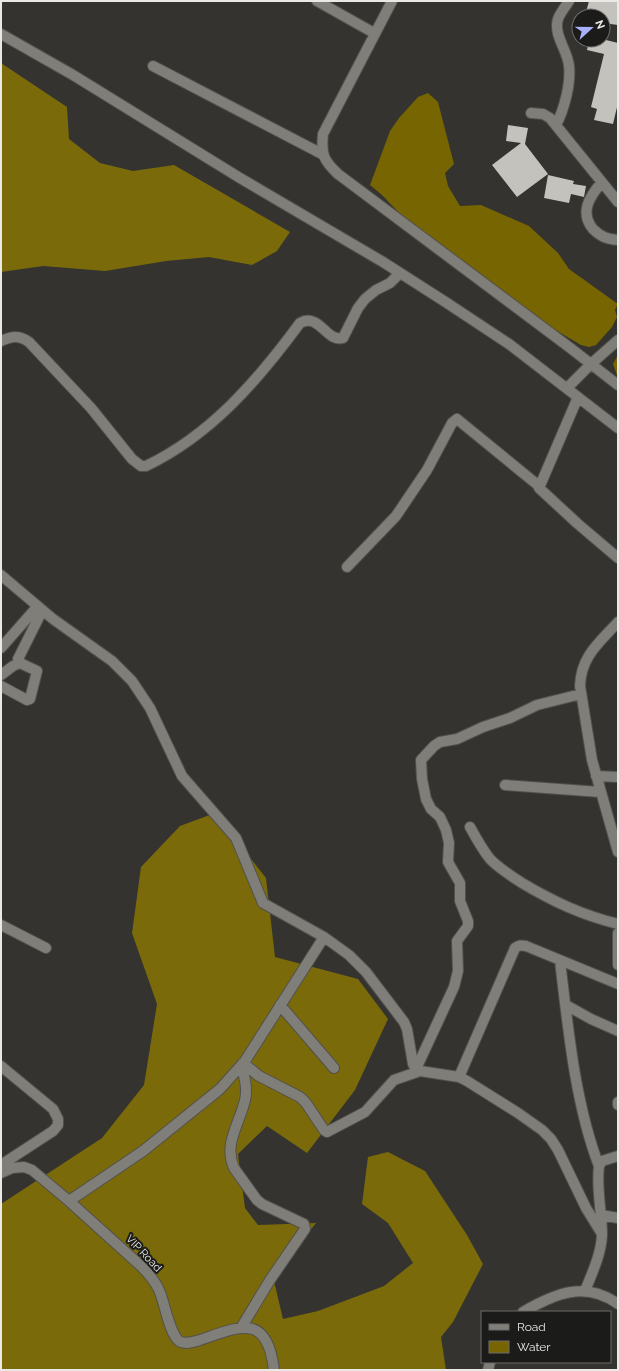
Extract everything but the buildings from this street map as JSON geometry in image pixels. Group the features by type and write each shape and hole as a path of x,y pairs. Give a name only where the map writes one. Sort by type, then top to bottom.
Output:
{"street":[{"path":"317,1 374,34"},
{"path":"392,1 323,134 322,154 328,165 618,385"},
{"path":"556,125 562,114 570,68 568,56 559,38 557,26 558,18 569,1"},
{"path":"1,34 73,75 240,178 400,273 509,344 618,428"},
{"path":"153,66 322,154"},
{"path":"531,113 546,116 556,125 618,202"},
{"path":"602,182 592,193 586,214 590,225 602,236 609,239 618,240"},
{"path":"1,341 12,336 19,336 29,342 91,408 132,459 141,466 146,466 185,444 203,431 273,359 300,323 304,320 313,322 335,338 339,340 343,338 358,308 365,299 376,290 390,283 400,273"},
{"path":"567,388 618,340"},
{"path":"539,486 578,397"},
{"path":"347,567 396,516 426,470 452,423 457,419 539,486 541,491 618,558"},
{"path":"1,575 40,609 112,661 132,681 150,708 182,776 236,838 263,903 324,937 357,962 399,1014 407,1029 413,1064 418,1070"},
{"path":"1,648 40,609"},
{"path":"20,663 18,659 40,609"},
{"path":"618,622 586,659 580,676 586,732 600,792 618,852"},
{"path":"1,675 12,666 20,663 37,671 30,699 27,700 1,686"},
{"path":"418,1070 454,987 458,971 457,941 468,926 468,921 460,900 460,883 448,862 449,843 446,830 443,821 431,809 426,799 422,779 421,760 434,746 440,742 457,739 483,727 510,718 537,705 581,694"},
{"path":"596,776 618,777"},
{"path":"505,785 600,792"},
{"path":"470,828 480,846 491,859 515,878 570,909 593,918 618,924"},
{"path":"1,925 46,948"},
{"path":"618,933 618,965"},
{"path":"69,1201 143,1151 220,1089 242,1065 324,937"},
{"path":"459,1077 515,948 522,945 618,984"},
{"path":"560,961 579,1094 592,1147 599,1166 602,1234 596,1265 585,1292"},
{"path":"280,1005 334,1068"},
{"path":"566,1005 618,1031"},
{"path":"242,1065 259,1076 300,1097 327,1132 365,1112 394,1080 418,1070 459,1077 501,1101 538,1127 551,1139 561,1156 586,1208 602,1234"},
{"path":"241,1328 270,1280 305,1229 304,1224 262,1204 257,1200 232,1163 230,1149 246,1098 245,1076 242,1065"},
{"path":"1,1066 53,1109 58,1119 58,1125 53,1131 4,1163 3,1172"},
{"path":"599,1166 602,1161 618,1156"},
{"name":"VIP Road","path":"3,1172 12,1168 24,1167 32,1170 114,1241 151,1276 160,1290 175,1337 180,1342 184,1344 241,1328 254,1328 261,1333 268,1344 274,1370"},
{"path":"601,1214 618,1218"},
{"path":"525,1311 554,1296 572,1291 600,1294 618,1304"}],"shaded area":[{"path":"1,63 67,107 69,139 100,163 133,171 174,165 290,232 277,251 252,265 209,257 166,261 105,271 43,266 1,272"},
{"path":"215,813 266,878 275,957 358,979 388,1019 355,1090 307,1153 267,1126 238,1154 245,1208 258,1225 316,1223 273,1277 283,1319 318,1311 384,1286 413,1263 388,1223 362,1204 368,1157 388,1152 425,1171 467,1235 483,1264 453,1322 441,1337 446,1370 1,1370 1,1204 102,1138 144,1085 157,1004 132,933 141,867 180,826"}],"water":[{"path":"428,93 438,102 454,164 445,173 448,186 460,206 481,205 529,226 558,253 569,269 618,304 615,310 617,317 612,327 596,345 589,347 581,345 552,328 514,301 399,213 370,185 390,131 399,118 418,97"},
{"path":"618,355 618,378 613,364"}]}
